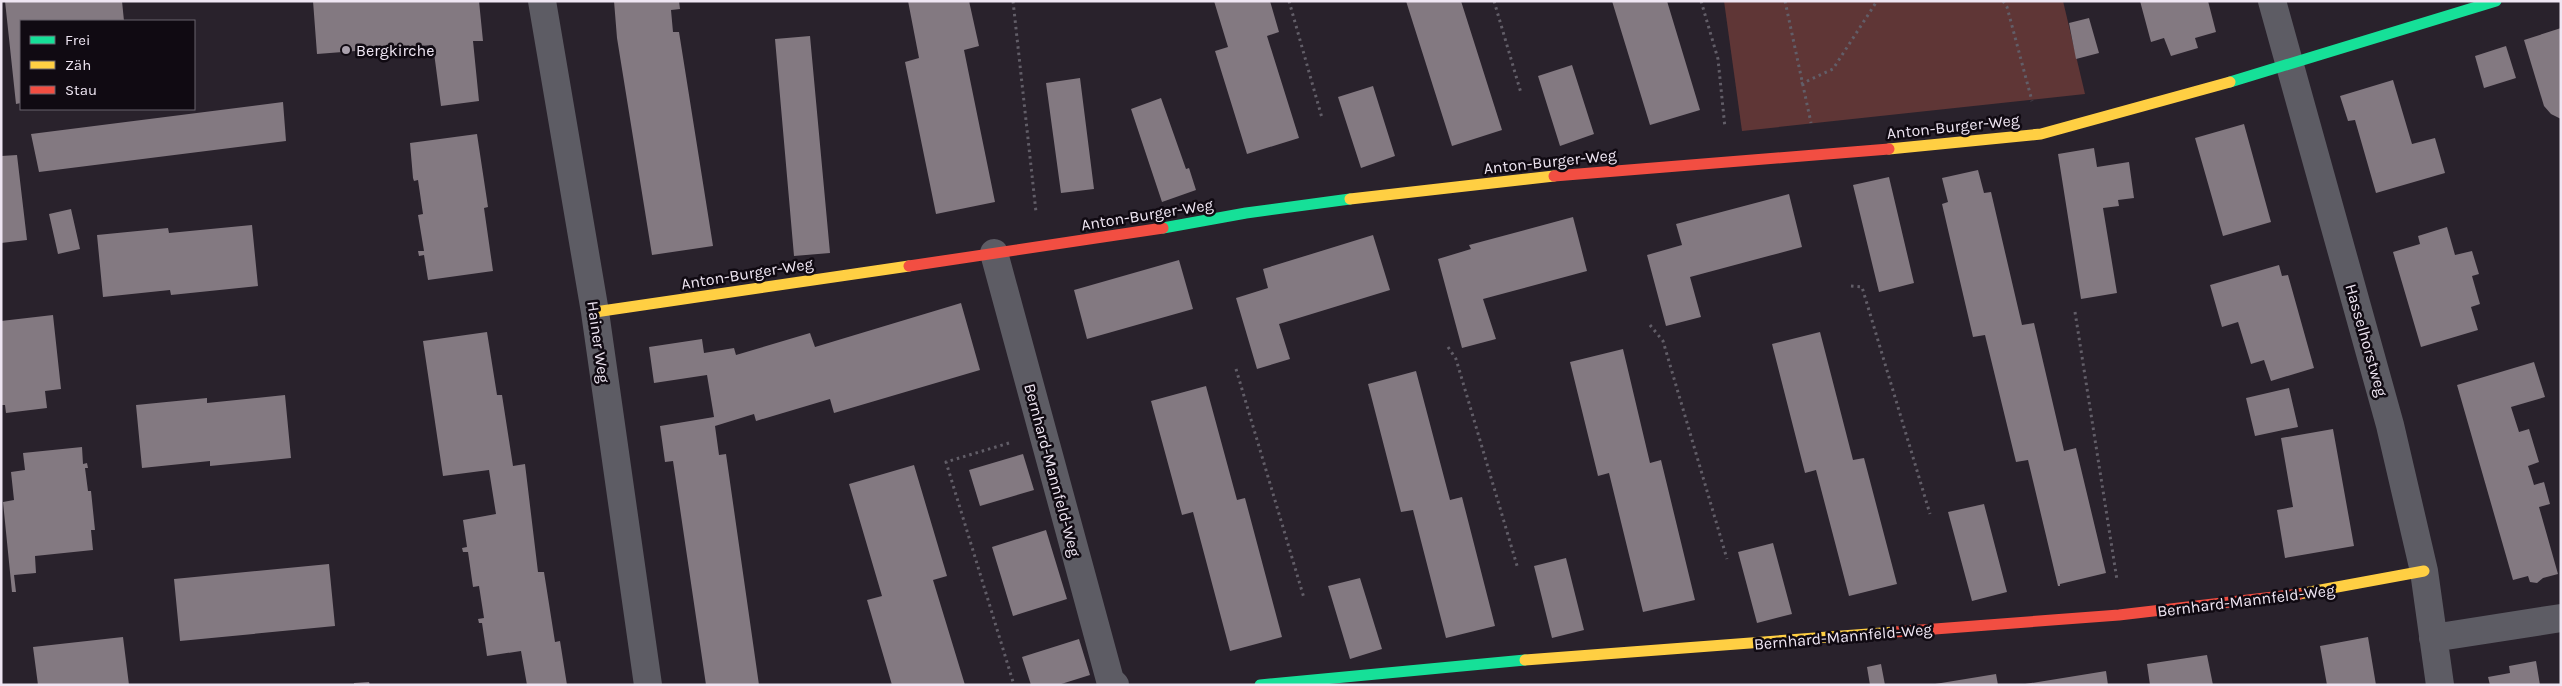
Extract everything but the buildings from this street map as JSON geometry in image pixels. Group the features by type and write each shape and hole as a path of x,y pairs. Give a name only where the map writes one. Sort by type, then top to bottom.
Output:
{"street":[{"name":"Hainer Weg","path":"542,1 595,312 648,685"},
{"name":"Hasselhorstweg","path":"2272,1 2390,425 2424,571 2440,685"},
{"name":"Anton-Burger-Weg","path":"595,312 1040,247 1246,213 1404,191 1608,170 1819,156 2041,134 2290,65 2496,1"},
{"name":"Bernhard-Mannfeld-Weg","path":"994,253 1110,680 1115,685"},
{"name":"Bernhard-Mannfeld-Weg","path":"1260,685 1532,658 2118,615 2273,599 2424,571"},
{"path":"2433,638 2561,618"}],"path":[{"path":"1013,1 1040,247"},
{"path":"1289,1 1322,118"},
{"path":"1494,1 1521,93"},
{"path":"1700,1 1718,59 1728,163"},
{"path":"1785,1 1801,84 1819,156"},
{"path":"1801,84 1833,69 1877,1"},
{"path":"2003,1 2007,7 2041,134"},
{"path":"1851,286 1862,287 1930,514"},
{"path":"2075,312 2117,581"},
{"path":"1650,325 1663,341 1727,559"},
{"path":"1448,347 1456,359 1518,569"},
{"path":"1236,369 1304,598"},
{"path":"1014,685 946,462 1043,433"}],"shaded area":[{"path":"1724,1 2063,1 2085,94 1742,131"}],"traffic: fast":[{"path":"2230,82 2496,1"},
{"path":"1163,228 1246,213 1350,199"},
{"path":"1260,685 1525,660"}],"traffic: slow":[{"path":"1889,149 2041,134 2230,82"},
{"path":"1350,199 1554,176"},
{"path":"595,312 909,266"},
{"path":"2299,594 2424,571"},
{"path":"1525,660 1895,632"}],"traffic: jam":[{"path":"1554,176 1889,149"},
{"path":"909,266 1163,228"},
{"path":"1895,632 2119,615 2299,594"}],"place":[{"name":"Bergkirche","path":"346,50"}]}
